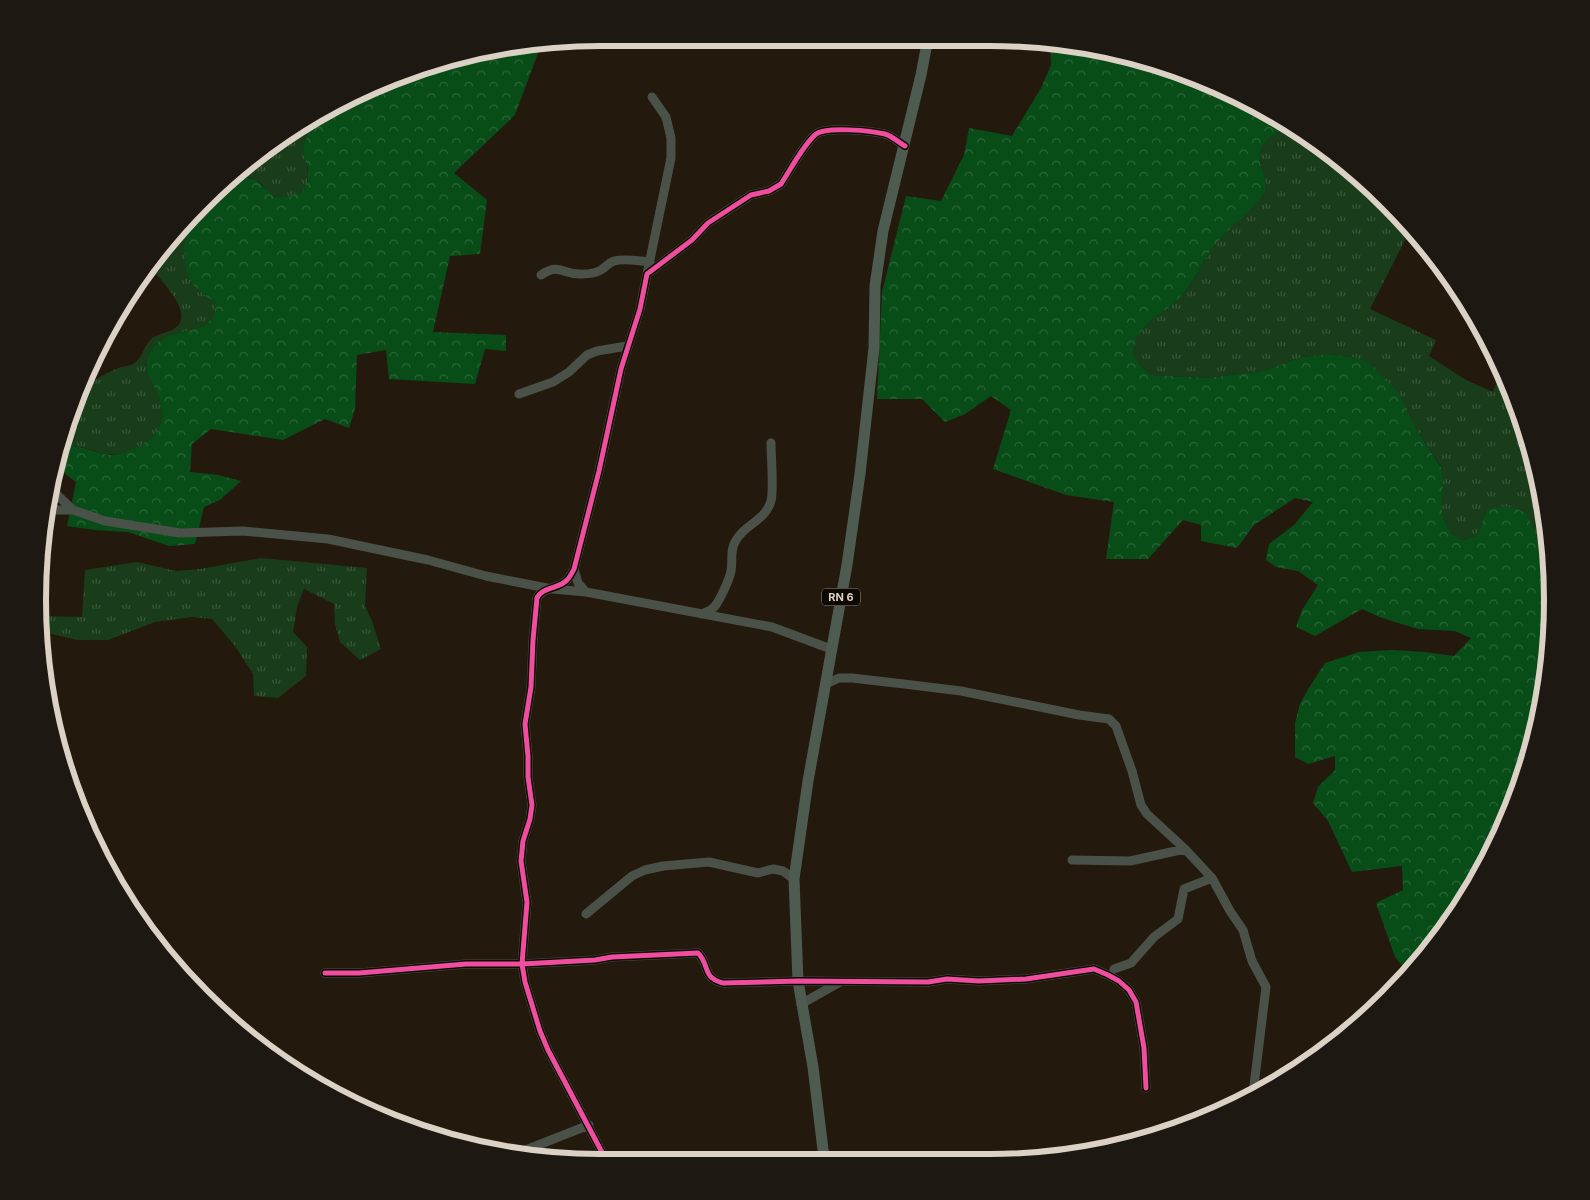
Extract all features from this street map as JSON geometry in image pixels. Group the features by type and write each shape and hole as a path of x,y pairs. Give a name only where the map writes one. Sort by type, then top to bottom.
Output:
{"main road":[{"name":"RN 6","path":"824,1154 813,1067 798,981 794,879 808,781 847,565 860,474 874,348 875,286 883,231 905,146 927,46"}],"street":[{"path":"603,1154 548,1050 525,982 522,964 528,902 520,861 532,805 528,777 525,724 531,687 535,604 539,594 566,581 574,569 628,346 640,309 650,262 671,158 671,138 666,116 652,97"},
{"path":"647,274 692,240 708,223 751,195 776,189 810,140 818,132 833,129 886,134 905,146"},
{"path":"540,275 549,269 557,268 580,274 592,272 601,270 606,264 614,260 627,259 650,262"},
{"path":"519,394 553,382 569,372 587,355 598,350 628,346"},
{"path":"702,614 717,605 732,569 730,556 736,539 758,521 766,512 771,501 771,443"},
{"path":"57,494 73,510"},
{"path":"54,510 73,510 105,521 180,533 242,531 328,539 428,560 486,576 586,592 772,627 831,649"},
{"path":"574,569 578,583 586,592"},
{"path":"826,684 839,678 852,678 961,691 1109,719 1116,726 1138,788 1141,805 1147,814 1185,849 1212,878 1243,930 1252,961 1266,987 1254,1087"},
{"path":"1072,860 1130,861 1185,849"},
{"path":"586,914 632,876 645,870 663,866 709,862 758,873 773,869 783,871 794,879"},
{"path":"1114,969 1131,963 1154,937 1178,919 1184,889 1212,878"},
{"path":"325,973 359,973 466,964 522,964 595,960 612,956 698,953 702,957 707,973 713,981 723,983 798,981 928,982 947,979 979,981 1026,979 1094,969 1119,982 1129,990 1136,1002 1144,1048 1146,1088"},
{"path":"801,1004 843,981"},
{"path":"526,1149 589,1125"}],"green space":[{"path":"539,50 515,115 454,173 487,200 480,254 450,256 433,332 506,335 506,351 485,349 475,384 389,379 386,350 357,355 355,409 349,428 325,419 283,440 211,429 192,444 190,472 218,475 241,481 220,500 204,507 195,544 169,546 128,532 67,526 76,482 64,473 64,463 68,447 79,447 107,455 114,455 132,449 149,440 159,427 161,409 159,398 148,373 147,362 149,355 162,339 201,327 213,318 216,304 195,287 188,276 184,248 187,231 208,208 243,177 255,179 275,197 289,197 301,192 308,181 308,168 303,154 305,142 311,129 324,119 337,112 346,111 358,101 388,88 457,65"},
{"path":"1050,50 1133,65 1202,88 1235,103 1284,131 1270,137 1261,150 1260,162 1266,185 1260,200 1211,250 1182,295 1145,326 1140,333 1133,354 1141,366 1151,375 1207,378 1263,371 1302,357 1330,354 1357,358 1369,364 1399,393 1417,430 1442,469 1442,509 1445,522 1452,534 1464,540 1477,536 1487,510 1503,507 1512,508 1527,514 1537,538 1543,564 1543,636 1533,708 1525,743 1502,812 1470,877 1429,937 1404,968 1395,957 1376,903 1403,890 1402,866 1352,872 1328,821 1313,803 1318,787 1335,770 1335,756 1308,764 1295,757 1295,723 1300,704 1325,663 1359,652 1392,650 1454,656 1471,638 1455,631 1418,629 1382,618 1362,609 1315,636 1296,627 1302,610 1318,585 1298,571 1276,567 1266,560 1269,544 1294,525 1313,502 1295,498 1254,525 1237,548 1201,541 1201,525 1183,520 1148,559 1106,559 1114,502 1066,495 993,469 1011,410 991,396 965,414 945,422 922,399 877,399 882,292 906,196 941,201 964,155 969,128 1012,136 1041,88 1051,65"},
{"path":"357,102 350,108 338,112"},
{"path":"331,116 303,154 308,177 305,187 301,192 278,198 273,196 255,179 243,178 292,140"},
{"path":"1283,131 1327,161 1355,184 1382,208 1407,236 1370,309 1436,340 1429,356 1466,380 1493,392 1498,379 1525,457 1533,492 1543,564 1537,538 1487,510 1477,536 1464,540 1452,534 1445,522 1442,509 1442,468 1417,430 1399,393 1357,358 1330,354 1302,357 1263,371 1207,378 1151,375 1141,366 1133,354 1136,342 1145,326 1182,295 1211,250 1263,196 1266,185 1260,162 1261,150 1264,143 1270,137"},
{"path":"190,229 195,287 216,304 213,318 201,327 162,339 149,355 147,362 148,373 157,391 161,409 159,427 149,440 141,445 114,455 79,447 68,447 90,383 107,373 133,364 139,359 151,339 179,325 181,311 178,303 156,275 153,274"},
{"path":"261,558 367,568 365,606 381,649 360,660 340,642 335,624 334,604 304,589 297,607 293,632 307,647 306,676 278,698 254,696 253,674 235,646 212,619 192,617 155,622 108,640 77,640 47,633 46,616 82,617 85,570 137,562 176,571 200,569"}],"cycle path":[{"path":"603,1154 548,1050 525,982 522,964 527,902 521,861 523,841 532,805 528,777 525,724 531,687 537,598 539,594 564,583 574,569 599,471 621,369 640,309 647,274 692,240 708,223 751,195 769,191 781,184 802,151 816,134 829,130 885,134 905,146"},
{"path":"325,973 359,973 466,964 522,964 698,953 712,978 723,983 798,981 928,982 947,979 979,981 1026,979 1094,969 1119,981 1129,990 1136,1002 1144,1048 1146,1088"}]}
